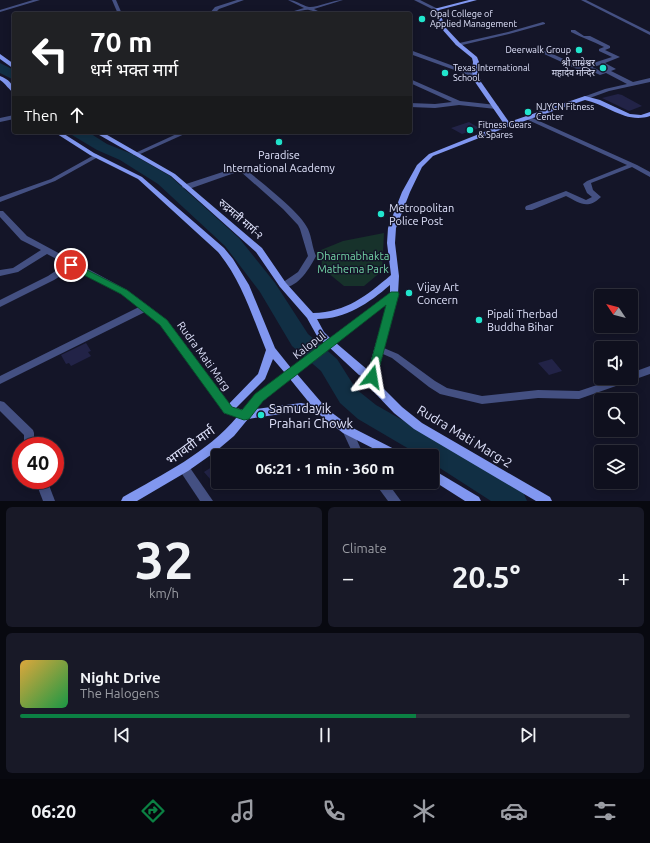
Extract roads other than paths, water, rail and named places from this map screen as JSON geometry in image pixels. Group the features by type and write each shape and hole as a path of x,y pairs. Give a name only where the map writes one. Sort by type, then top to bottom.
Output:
{"street":[{"path":"0,11 38,0"},
{"path":"114,0 119,12"},
{"path":"213,12 217,8 242,0"},
{"path":"290,0 318,12"},
{"path":"294,12 341,0"},
{"path":"416,0 436,9 475,0"},
{"path":"583,0 650,34"},
{"path":"436,9 443,26 458,44 474,57 476,62 476,76 508,125"},
{"path":"458,44 509,33 544,23"},
{"path":"544,52 581,69 617,57 601,50 608,47 588,36 584,38 573,30"},
{"path":"412,53 476,76"},
{"path":"0,56 12,65"},
{"path":"588,67 600,73 613,69 600,63"},
{"path":"606,71 632,84"},
{"path":"0,78 7,82 12,88"},
{"path":"372,377 394,294 395,276 391,243 392,228 406,192 419,166 431,155 508,125 632,84 650,80"},
{"path":"412,82 459,103"},
{"path":"588,98 629,116 641,117 650,114"},
{"path":"412,105 435,106 459,103 496,107"},
{"path":"0,120 12,117"},
{"path":"528,118 649,174"},
{"path":"60,134 96,156 140,178 230,260 250,296 272,350 323,412 347,430 384,449"},
{"name":"रुद्रमती मार्ग-२","path":"101,134 173,175 259,250 283,284 311,316 320,334 362,372 372,377"},
{"path":"136,154 181,134"},
{"path":"0,200 53,180 96,156"},
{"path":"529,208 566,193 586,203 597,197 590,191 587,184 589,182 632,165"},
{"path":"186,186 241,168 279,203 303,228 305,240 312,256 304,272 294,280 283,284"},
{"name":"Rudra Mati Marg","path":"0,213 24,238 71,265 124,292 164,322 228,410"},
{"path":"0,273 15,270 47,250"},
{"path":"0,304 51,278 71,265"},
{"path":"311,316 336,315 359,306 395,276"},
{"name":"Kalopul","path":"259,398 374,311 394,294"},
{"path":"0,380 145,308"},
{"path":"379,349 394,356 444,391 469,398 482,400 538,394 579,395 609,385"},
{"path":"272,350 262,376 228,410 244,415 300,407 323,412"},
{"path":"638,375 650,370"},
{"name":"Rudra Mati Marg-2","path":"372,377 375,386 384,397 418,426 546,501"},
{"name":"भगवती मार्ग","path":"127,501 184,468 230,433 259,398"},
{"path":"0,405 29,433 29,437"},
{"path":"347,430 356,449"},
{"path":"184,468 208,501"},
{"path":"439,478 475,501"},
{"path":"44,489 48,501"},
{"path":"386,489 395,501"}],"waterway":[{"path":"0,67 12,75"},
{"path":"80,134 102,147 126,157 164,180 232,242 268,288 300,340 329,365 348,396 367,412 472,473 513,501"}],"place":[{"name":"Opal College of Applied Management","path":"422,19"},
{"name":"Deerwalk Group","path":"579,50"},
{"name":"श्री ताम्रेश्वर महादेव मन्दिर","path":"603,68"},
{"name":"Texas International School","path":"445,73"},
{"name":"NJYCN Fitness Center","path":"528,112"},
{"name":"Fitness Gears & Spares","path":"470,130"},
{"name":"Paradise International Academy","path":"279,142"},
{"name":"Metropolitan Police Post","path":"381,214"},
{"name":"Vijay Art Concern","path":"409,293"},
{"name":"Pipali Therbad Buddha Bihar","path":"479,320"},
{"name":"Samudayik Prahari Chowk","path":"261,415"}],"park label":[{"name":"Dharmabhakta Mathema Park","path":"353,262"}]}
